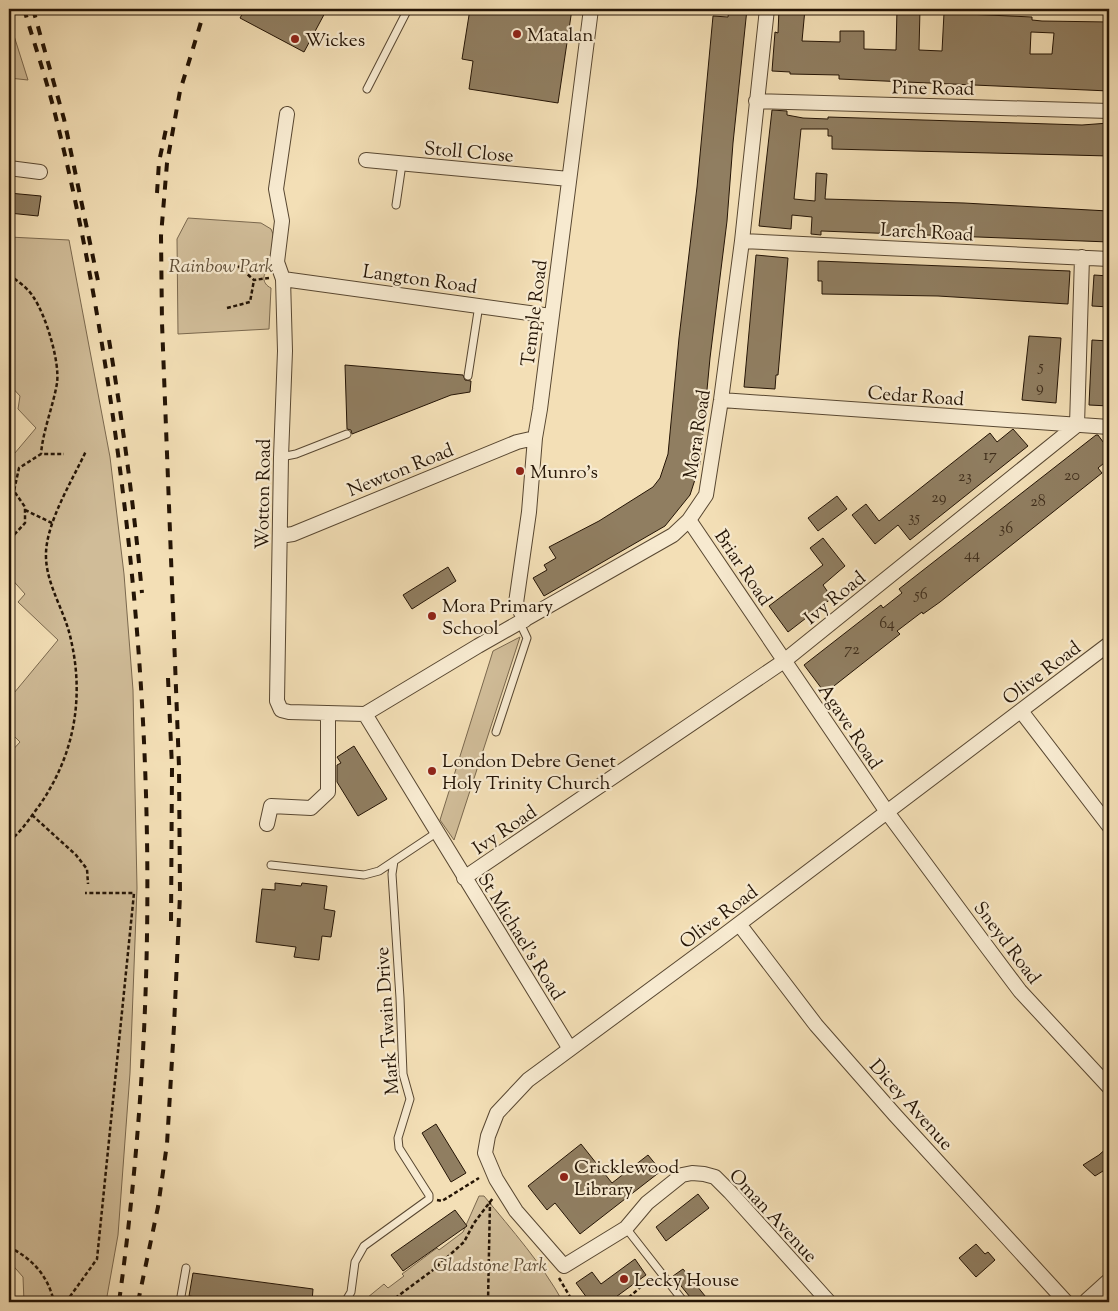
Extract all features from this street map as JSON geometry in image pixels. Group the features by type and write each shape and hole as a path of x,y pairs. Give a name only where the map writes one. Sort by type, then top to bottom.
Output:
{"street":[{"name":"Temple Road","path":"522,621 516,602 529,512 535,438 591,9"},
{"name":"Mora Road","path":"365,714 522,621 673,535 689,520 706,495 721,400 742,241 766,9"},
{"name":"Pine Road","path":"756,102 1109,111"},
{"name":"Wotton Road","path":"287,114 276,190 282,221 277,262 283,278 285,350 281,457 277,701 281,710 289,712 328,713"},
{"name":"Stoll Close","path":"366,160 569,180"},
{"path":"16,165 40,172"},
{"name":"Larch Road","path":"742,241 1109,259"},
{"path":"1077,425 1082,258"},
{"name":"Langton Road","path":"283,278 551,316"},
{"name":"Cedar Road","path":"721,400 1109,426"},
{"name":"Ivy Road","path":"464,878 784,661 1077,425"},
{"name":"Newton Road","path":"280,536 293,534 517,442 535,438"},
{"name":"Briar Road","path":"689,520 784,661"},
{"name":"Olive Road","path":"564,1266 516,1211 496,1179 486,1153 488,1136 497,1114 528,1080 1021,712 1109,644"},
{"name":"Agave Road","path":"784,661 887,812"},
{"path":"1021,712 1109,826"},
{"path":"267,824 271,806 311,808 328,792 328,713 365,714"},
{"name":"St Michael's Road","path":"365,714 436,833 570,1049"},
{"name":"Sneyd Road","path":"887,812 1020,991 1109,1087"},
{"name":"Dicey Avenue","path":"738,924 816,1024 895,1115 1066,1302"},
{"name":"Oman Avenue","path":"564,1266 626,1228 647,1203 682,1175 692,1173 704,1174 715,1178 829,1302"},
{"path":"1088,1302 1109,1283"}],"lane":[{"path":"367,89 408,9"},
{"path":"396,206 402,164"},
{"path":"468,376 479,305"},
{"path":"281,457 296,454 347,434"},
{"path":"496,732 527,638 522,621"},
{"path":"271,865 364,875 379,871 436,833"},
{"name":"Mark Twain Drive","path":"394,861 392,874 403,1074 410,1099 398,1138 399,1148 429,1195 428,1199"},
{"path":"345,1302 351,1292 355,1262 364,1246 428,1199"},
{"path":"626,1228 684,1302"},
{"path":"180,1302 186,1268"}],"path":[{"path":"238,266 254,280 283,278"},
{"path":"9,276 18,281 34,298 48,328 54,351 58,380 51,414 42,438 41,454"},
{"path":"227,308 250,302 254,280"},
{"path":"9,841 15,836 48,793 63,763 70,742 76,712 77,684 72,640 47,574 46,554 48,532 86,451"},
{"path":"9,536 12,536 25,523 25,510 14,491 19,468 41,454 64,454"},
{"path":"25,510 52,523"},
{"path":"32,815 76,854 87,869 88,884"},
{"path":"66,1302 97,1259 134,894 85,893"},
{"path":"428,1199 442,1201 479,1178"},
{"path":"390,1302 433,1270 464,1242 474,1223 490,1201 488,1302"},
{"path":"9,1247 22,1254 39,1269 51,1287 54,1302"},
{"path":"630,1302 627,1299 659,1272"}],"green space":[{"path":"9,20 28,80 9,78"},
{"name":"Rainbow Park","path":"188,218 261,223 271,229 273,234 271,269 264,276 264,281 271,288 269,329 178,334 177,239"},
{"path":"9,237 69,240 110,457 124,574 133,690 137,888 130,1073 118,1235 106,1302 24,1302 23,1277 9,1261 9,754 20,742 9,731 9,699 58,640 18,602 25,594 9,576 9,460 36,428 18,409 20,396 9,384"},
{"path":"520,637 454,840 440,820 493,651"},
{"name":"Gladstone Park","path":"479,1196 484,1196 526,1248 546,1274 563,1302 362,1302 384,1284 388,1288 404,1276 402,1274 437,1248 439,1250 463,1232"}],"building":[{"name":"Wickes","path":"245,9 327,9 304,52 240,18"},
{"name":"Matalan","path":"470,9 572,9 558,103 469,89 473,61 462,59"},
{"path":"729,9 747,9 727,221 710,358 700,464 690,495 665,526 544,596 533,578 547,570 544,565 556,558 549,547 599,521 653,487 660,478 668,454 679,338 697,187 713,16 728,17"},
{"path":"779,9 805,9 802,41 840,42 840,31 864,31 864,49 896,50 897,9 920,9 919,50 942,51 944,13 1032,17 1032,20 1042,21 1109,22 1107,73 1109,73 1109,91 839,79 839,75 790,74 790,72 772,71 775,32 778,33","holes":["1031,32 1054,33 1052,54 1030,54"]},
{"path":"772,110 787,111 787,115 803,118 828,119 828,117 1082,125 1109,123 1109,156 832,149 832,136 828,136 828,129 801,129 794,199 815,201 816,173 827,174 825,199 964,203 1108,211 1109,242 821,231 821,235 811,234 812,217 792,215 791,229 759,226"},
{"path":"9,193 41,196 38,216 9,213"},
{"path":"756,255 788,258 778,375 776,375 775,389 744,387"},
{"path":"818,261 1070,271 1068,304 938,296 822,294 822,281 818,281"},
{"path":"1094,275 1109,276 1109,307 1092,306"},
{"path":"1029,336 1061,338 1056,403 1022,400"},
{"path":"1092,340 1109,341 1109,406 1089,405"},
{"path":"345,365 463,375 465,380 471,381 470,392 451,395 352,434 351,430 347,429"},
{"path":"1013,429 1028,446 910,540 898,525 875,544 852,515 866,504 879,521 990,433 997,442"},
{"path":"1098,435 1109,450 1109,459 1098,468 1102,473 940,602 923,614 922,612 897,631 900,634 825,693 804,665 881,605 883,608 902,593 899,589"},
{"path":"837,496 847,509 818,531 808,518"},
{"path":"823,538 845,566 823,585 832,598 788,632 769,606 823,565 810,548"},
{"path":"448,567 456,581 412,609 403,595"},
{"path":"354,746 387,799 358,816 337,782 337,765 341,763 337,757"},
{"path":"275,883 301,886 302,883 327,886 324,909 335,911 331,937 322,936 319,960 294,957 296,947 256,942 262,889 275,890"},
{"path":"436,1124 466,1173 451,1182 422,1133"},
{"path":"581,1144 612,1183 648,1155 661,1171 580,1234 555,1203 547,1210 528,1186"},
{"path":"1109,1146 1109,1179 1103,1171 1095,1176 1083,1165"},
{"path":"698,1194 709,1208 666,1241 656,1227"},
{"path":"455,1210 467,1226 403,1271 391,1255"},
{"path":"976,1244 985,1254 988,1252 995,1260 976,1277 959,1258"},
{"name":"Lecky House","path":"635,1259 646,1275 609,1302 590,1302 576,1283 592,1272 601,1284"},
{"path":"683,1269 710,1302 694,1302 673,1276"},
{"path":"193,1273 313,1289 312,1302 250,1302 230,1299 230,1301 223,1300 223,1302 197,1302 197,1297 189,1296"}],"railway":[{"path":"24,9 57,122 77,210 94,299 121,477 133,581 141,684 146,787 146,993 140,1096 119,1302"},
{"path":"33,9 64,119 98,281"},
{"path":"138,1302 158,1207 167,1144 180,895 179,767 162,323 161,236 167,163 180,91 205,9"},
{"path":"157,193 159,162 166,129"},
{"path":"109,340 128,466 142,593"},
{"path":"168,678 172,767 171,923"}],"place":[{"name":"Matalan","path":"517,34"},
{"name":"Wickes","path":"295,39"},
{"name":"Munro's","path":"520,471"},
{"name":"Mora Primary School","path":"432,616"},
{"name":"London Debre Genet Holy Trinity Church","path":"432,771"},
{"name":"Cricklewood Library","path":"564,1177"},
{"name":"Lecky House","path":"624,1279"}]}
